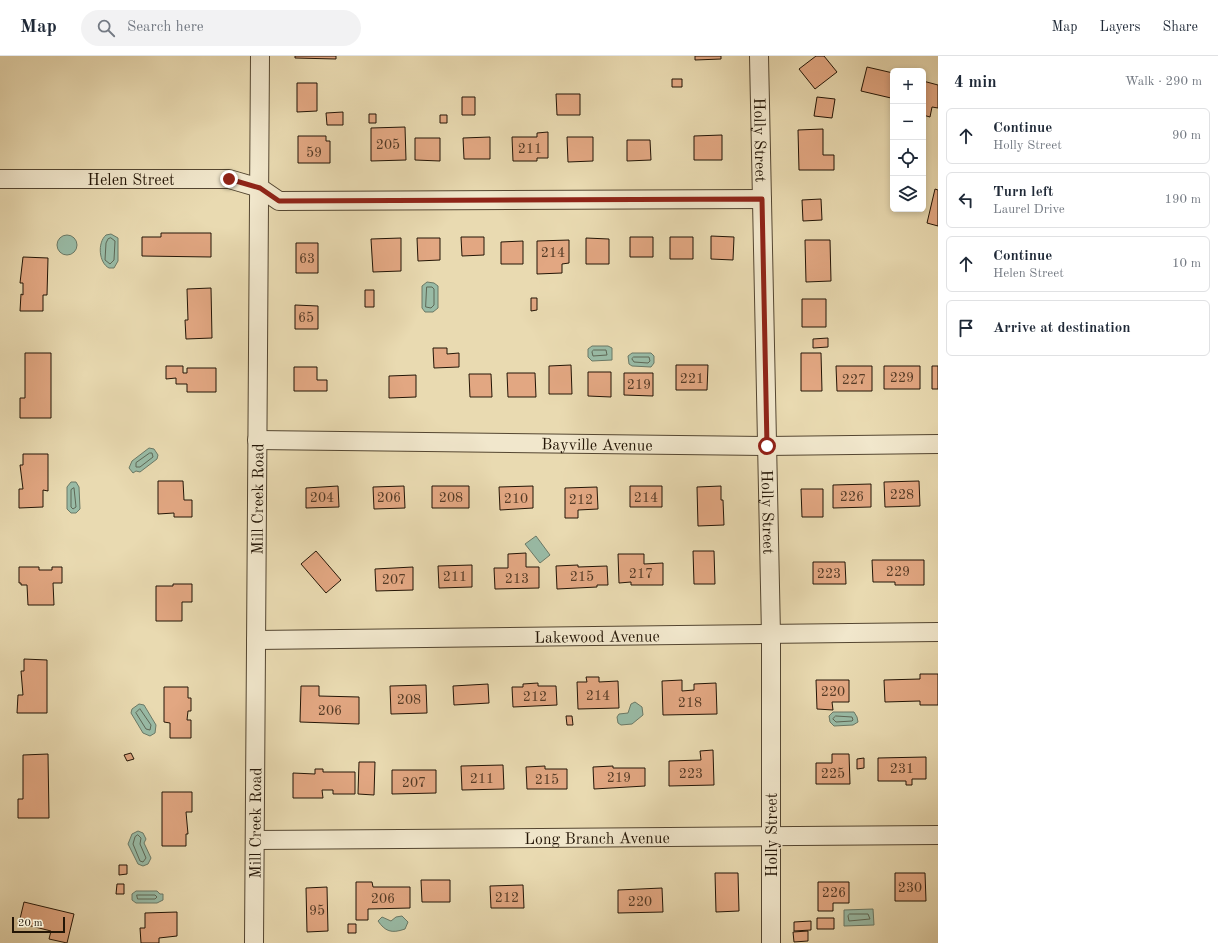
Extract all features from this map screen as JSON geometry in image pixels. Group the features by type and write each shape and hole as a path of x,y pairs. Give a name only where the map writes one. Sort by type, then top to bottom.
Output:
{"street":[{"name":"Mill Creek Road","path":"254,943 256,840 260,56"},
{"name":"Holly Street","path":"759,56 771,635 771,943"},
{"name":"Helen Street","path":"0,179 229,179 260,188 279,201 762,199"},
{"name":"Bayville Avenue","path":"257,440 767,446 938,444"},
{"name":"Lakewood Avenue","path":"256,640 938,632"},
{"name":"Long Branch Avenue","path":"256,840 938,835"}],"water":[{"path":"111,234 118,238 118,261 114,268 109,268 103,262 100,253 103,239 106,235"},
{"path":"67,235 74,238 77,245 74,252 67,255 60,252 57,245 60,238"},
{"path":"427,282 434,283 438,286 438,308 433,312 425,312 422,308 422,286"},
{"path":"592,346 608,346 612,348 612,360 592,361 588,357 588,349"},
{"path":"632,353 651,353 654,356 654,363 651,367 632,366 629,364 628,356"},
{"path":"149,448 154,449 158,455 157,459 140,472 136,471 133,473 129,468 132,461"},
{"path":"71,482 76,482 79,487 80,509 76,513 71,513 67,509 67,487"},
{"path":"536,536 550,555 540,563 525,544"},
{"path":"635,702 642,707 643,715 632,724 621,725 618,723 617,717 619,714 628,713 631,704"},
{"path":"139,704 144,705 156,725 155,733 150,736 143,733 131,713 132,709"},
{"path":"833,712 854,712 858,722 853,725 834,726 830,722 829,716"},
{"path":"138,831 143,833 146,839 144,843 151,858 148,864 143,866 138,864 128,844 132,834"},
{"path":"136,891 157,891 160,894 163,894 163,900 157,903 136,903 132,900 132,894"},
{"path":"873,909 874,925 844,926 844,910"},
{"path":"402,916 408,922 405,929 400,931 389,931 378,921 382,917 391,921 396,917"}],"building":[{"path":"295,56 336,56 336,59 295,58"},
{"path":"695,56 721,56 721,59 695,60"},
{"path":"816,56 824,56 837,72 815,89 799,69"},
{"path":"867,67 890,72 890,98 861,91"},
{"path":"672,79 682,79 682,87 672,87"},
{"path":"926,82 938,85 938,108 932,107 930,117 926,116"},
{"path":"297,83 317,83 317,111 297,112"},
{"path":"556,94 580,94 580,115 557,115"},
{"path":"462,97 475,97 475,115 462,115"},
{"path":"817,97 835,99 832,118 814,116"},
{"path":"343,112 343,125 327,125 326,113"},
{"path":"369,114 376,114 376,123 369,123"},
{"path":"440,115 447,115 447,123 440,123"},
{"path":"405,127 406,160 371,161 371,128"},
{"path":"823,129 823,155 834,155 834,170 799,170 798,130"},
{"path":"548,132 548,158 537,158 537,161 513,161 512,137 537,137 537,133"},
{"path":"722,135 722,160 694,160 694,136"},
{"path":"298,136 326,136 326,141 330,141 330,163 298,163"},
{"path":"490,137 490,159 464,159 463,138"},
{"path":"567,137 593,137 593,161 568,162"},
{"path":"415,138 440,138 440,161 415,160"},
{"path":"627,140 650,140 651,160 627,161"},
{"path":"935,189 938,190 938,226 927,223"},
{"path":"821,199 822,220 803,221 802,200"},
{"path":"161,233 211,233 211,257 142,256 142,237 161,237"},
{"path":"711,236 734,237 733,260 711,259"},
{"path":"461,237 484,237 484,255 462,256"},
{"path":"630,237 653,237 653,257 630,257"},
{"path":"670,237 693,237 693,259 670,259"},
{"path":"401,238 401,271 373,272 371,239"},
{"path":"417,238 440,238 440,260 418,261"},
{"path":"586,238 609,239 609,264 586,264"},
{"path":"569,240 569,263 562,264 562,273 537,274 537,241"},
{"path":"805,240 830,240 831,281 806,282"},
{"path":"523,241 523,264 501,264 501,242"},
{"path":"296,243 318,243 318,273 296,273"},
{"path":"23,257 48,258 47,295 43,295 43,311 20,311 21,294 23,295 23,283 20,283"},
{"path":"211,288 212,338 186,339 185,320 188,320 187,289"},
{"path":"365,290 374,290 374,307 365,307"},
{"path":"531,298 537,298 537,310 531,311"},
{"path":"802,299 826,299 826,327 802,327"},
{"path":"295,305 318,306 318,329 295,329"},
{"path":"828,338 828,347 813,348 813,339"},
{"path":"433,348 447,348 447,354 459,353 459,367 434,368"},
{"path":"25,353 51,353 51,418 20,418 20,398 25,398"},
{"path":"801,353 821,353 822,391 801,391"},
{"path":"571,365 572,394 549,394 549,366"},
{"path":"676,365 708,365 707,390 676,390"},
{"path":"166,366 183,366 183,373 187,373 187,368 216,368 216,392 187,392 187,384 176,384 176,378 166,379"},
{"path":"836,366 872,366 872,391 837,391"},
{"path":"884,366 920,366 920,389 884,389"},
{"path":"932,366 938,366 938,389 932,389"},
{"path":"294,367 317,367 317,380 327,380 327,391 294,391"},
{"path":"588,372 611,372 611,397 588,396"},
{"path":"507,373 535,373 536,397 508,397"},
{"path":"624,373 653,373 653,396 624,395"},
{"path":"469,374 491,374 492,397 470,397"},
{"path":"416,375 416,397 389,398 389,376"},
{"path":"23,454 48,454 48,491 43,490 43,507 19,508 19,489 23,489 20,465 23,465"},
{"path":"158,481 183,481 184,500 192,500 192,517 174,517 174,513 158,514"},
{"path":"919,481 920,506 885,507 884,482"},
{"path":"871,484 871,507 833,508 833,485"},
{"path":"338,486 339,507 306,508 306,488"},
{"path":"404,486 405,508 374,509 373,487"},
{"path":"432,486 469,486 469,508 432,508"},
{"path":"533,486 533,508 500,510 499,487"},
{"path":"630,486 662,486 662,507 630,507"},
{"path":"721,486 724,525 698,526 697,487"},
{"path":"597,487 598,509 578,510 578,518 565,518 565,488"},
{"path":"801,489 823,489 823,517 802,517"},
{"path":"316,551 341,580 326,593 301,564"},
{"path":"693,551 714,551 715,584 694,584"},
{"path":"526,553 526,567 539,567 539,588 495,589 494,568 508,568 508,554"},
{"path":"618,554 644,554 644,564 663,563 663,585 631,585 631,582 619,583"},
{"path":"872,560 924,560 924,585 895,585 895,582 873,582"},
{"path":"813,562 845,562 846,584 813,584"},
{"path":"472,565 472,587 439,588 438,566"},
{"path":"578,565 578,567 607,566 608,585 557,589 556,566"},
{"path":"19,567 39,567 39,570 52,570 52,567 62,567 62,583 53,583 54,605 28,605 27,585 21,585 21,583 19,583"},
{"path":"413,567 413,590 376,591 375,569"},
{"path":"173,584 192,584 192,602 182,602 182,621 156,621 156,586 173,586"},
{"path":"24,659 47,660 47,713 17,713 18,695 23,695 21,671 24,671"},
{"path":"920,674 938,674 938,705 920,705 920,701 885,702 884,680 920,679"},
{"path":"586,677 599,677 599,682 618,681 619,708 578,709 577,682 587,682"},
{"path":"682,680 682,691 694,690 694,684 716,683 717,714 663,715 662,681"},
{"path":"816,680 849,680 849,702 832,702 833,710 817,709"},
{"path":"538,683 538,686 556,686 557,705 513,707 512,687 523,687 523,684"},
{"path":"488,684 489,703 454,705 453,686"},
{"path":"426,685 427,713 391,714 390,686"},
{"path":"301,686 319,686 319,696 359,697 359,724 300,722"},
{"path":"164,687 188,687 188,698 191,698 191,711 188,711 187,720 191,720 191,738 170,738 170,723 164,722"},
{"path":"566,716 572,716 573,725 567,725"},
{"path":"713,750 714,785 669,786 669,761 701,760 700,751"},
{"path":"131,753 134,759 127,761 124,755"},
{"path":"48,754 49,818 18,818 18,799 23,799 23,755"},
{"path":"832,754 849,754 850,784 816,784 816,763 832,763"},
{"path":"926,757 926,779 912,779 912,785 906,785 906,781 878,781 878,758"},
{"path":"864,758 864,768 857,769 857,759"},
{"path":"359,762 375,762 374,795 358,794"},
{"path":"503,765 504,789 462,790 461,766"},
{"path":"545,766 545,769 567,769 567,789 527,789 526,767"},
{"path":"613,766 613,768 645,768 645,786 594,789 593,767"},
{"path":"315,769 323,769 323,772 355,772 355,794 333,794 333,790 322,790 323,798 293,798 293,773 315,774"},
{"path":"392,770 436,770 436,793 392,794"},
{"path":"162,792 192,792 192,812 186,812 188,834 186,834 186,846 162,846"},
{"path":"119,865 127,865 127,874 119,875"},
{"path":"715,873 738,873 739,911 716,912"},
{"path":"895,873 925,873 926,901 895,901"},
{"path":"421,880 450,880 450,902 422,902"},
{"path":"356,882 372,882 373,887 410,887 410,908 368,909 368,920 356,920"},
{"path":"818,882 849,882 849,903 833,903 833,911 818,911"},
{"path":"117,884 124,884 124,894 116,894"},
{"path":"523,885 524,908 491,908 490,886"},
{"path":"327,887 328,931 307,932 306,888"},
{"path":"662,888 663,912 618,913 618,890"},
{"path":"24,902 74,914 67,943 49,939 51,931 19,923"},
{"path":"177,912 177,936 159,938 159,943 141,943 140,928 145,928 145,913"},
{"path":"817,918 834,918 834,929 817,929"},
{"path":"811,921 811,930 794,931 794,922"},
{"path":"348,924 356,924 356,933 348,933"},
{"path":"808,931 808,941 794,942 793,932"}],"route":[{"path":"229,179 260,188 279,201 762,199 767,446"}]}
